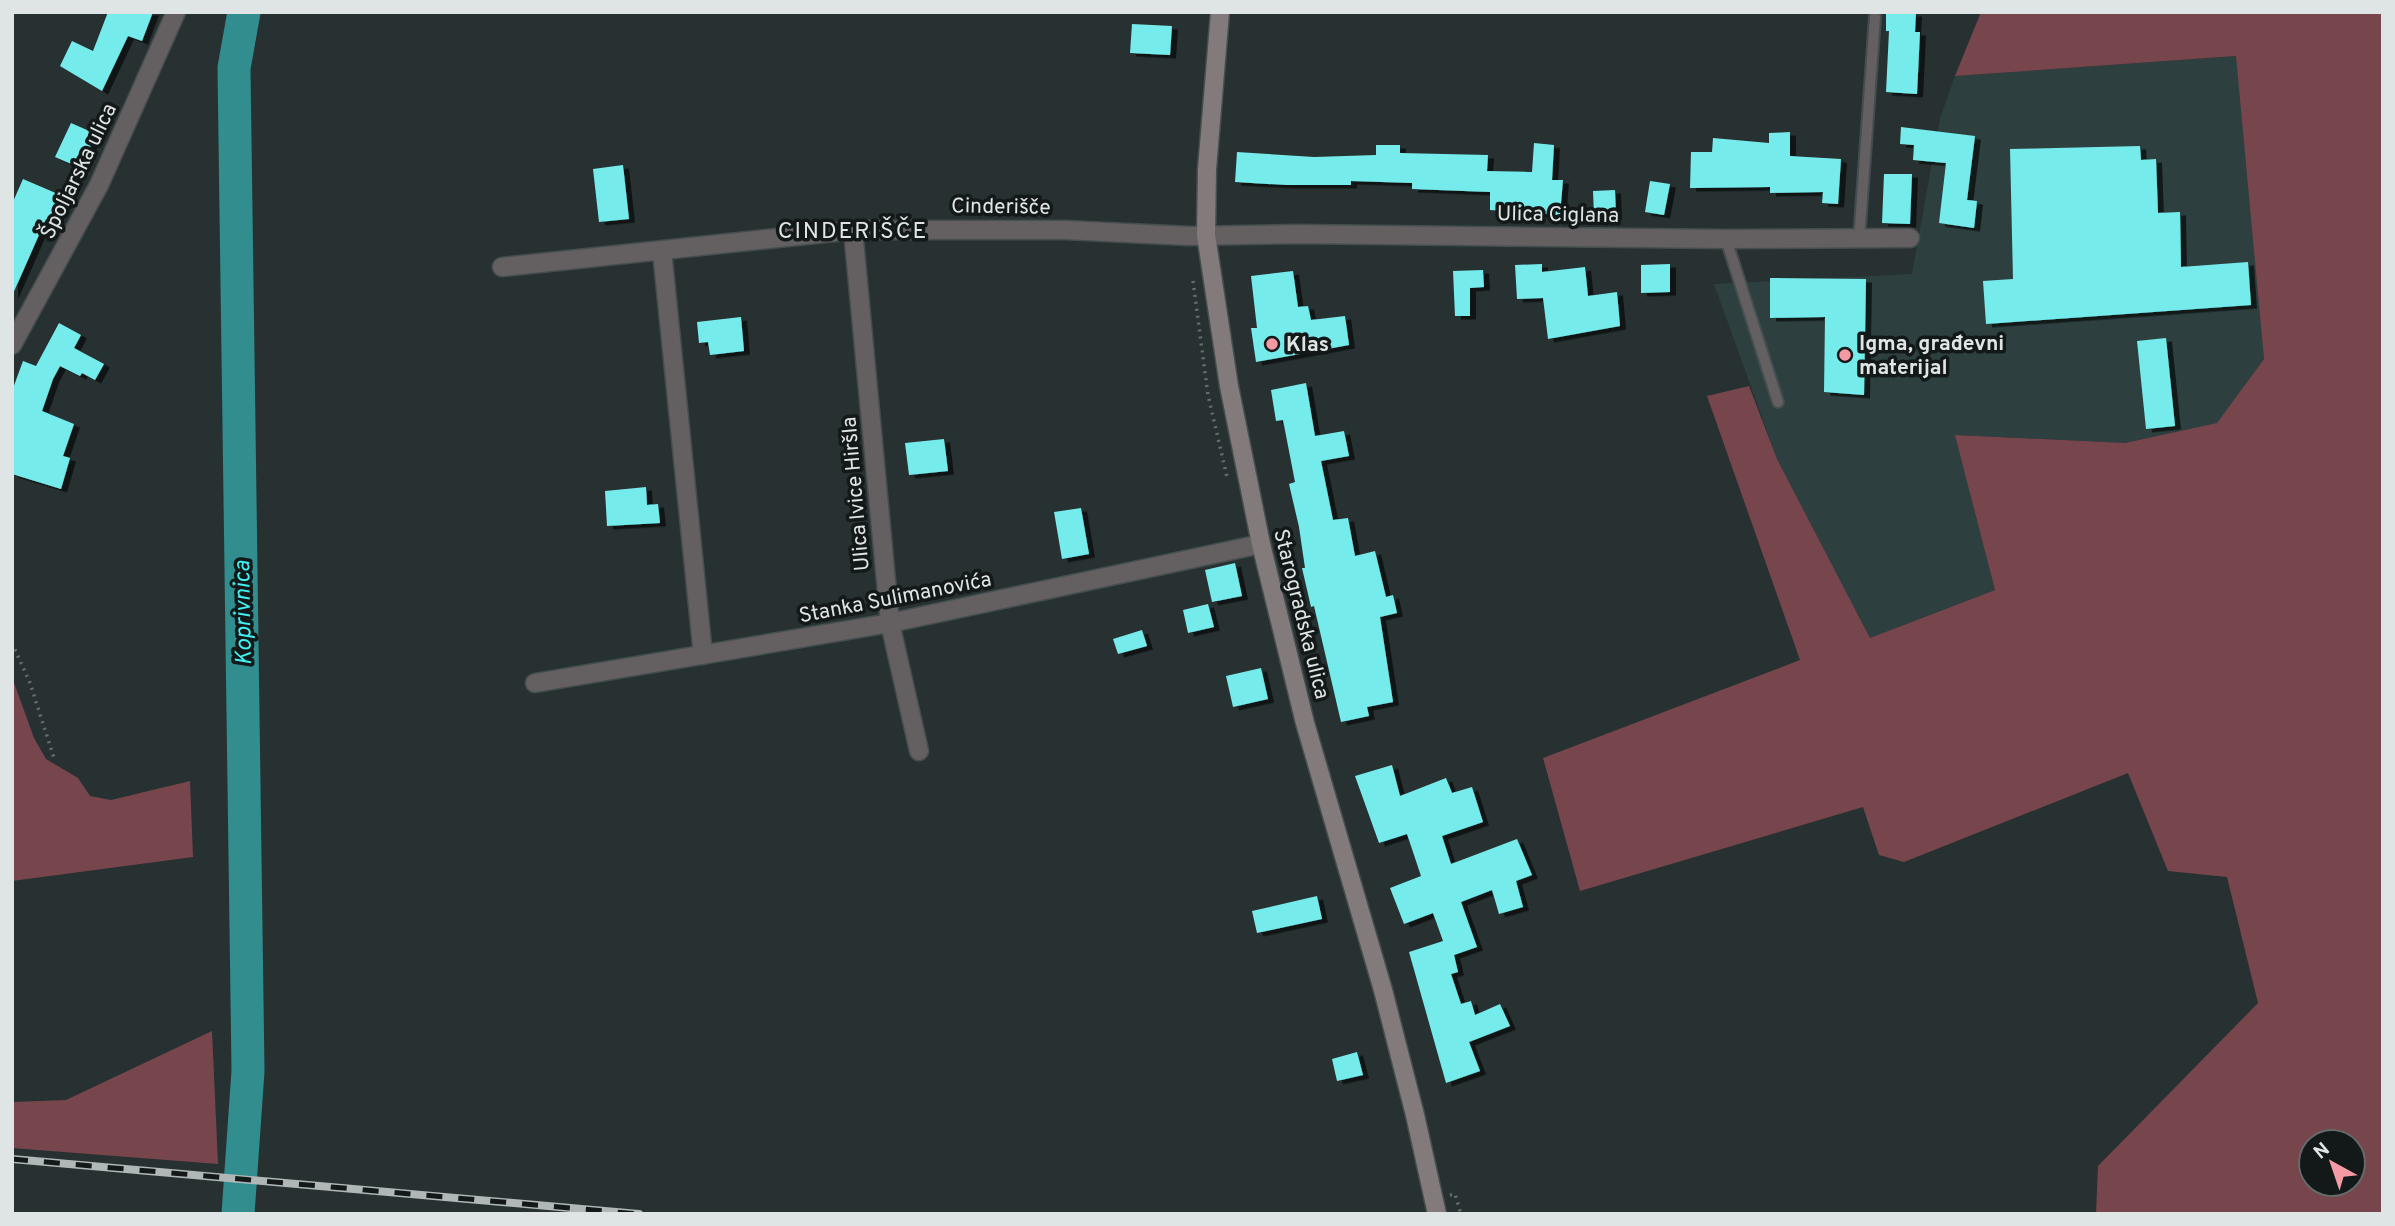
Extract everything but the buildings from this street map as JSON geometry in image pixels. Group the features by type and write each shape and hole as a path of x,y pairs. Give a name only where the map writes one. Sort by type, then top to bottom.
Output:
{"main road":[{"name":"Starogradska ulica","path":"1220,12 1207,169 1206,235 1229,386 1261,544 1305,723 1386,1003 1437,1214"}],"street":[{"name":"Špoljarska ulica","path":"12,345 99,185 176,12"},
{"name":"Cinderišče","path":"502,267 853,230 975,228 1206,235"},
{"name":"Ulica Ivice Hiršla","path":"853,230 890,623 919,751"},
{"name":"Ulica Ciglana","path":"1206,235 1859,240 1910,238"},
{"path":"662,251 704,655"},
{"name":"Stanka Sulimanovića","path":"535,683 890,623 1261,544"}],"lane":[{"path":"1859,240 1875,17"},
{"path":"1726,239 1778,402"}],"path":[{"path":"12,642 30,683 54,758"}],"shaded area":[{"path":"1981,12 2383,12 2383,1214 2096,1214 2098,1166 2258,1003 2227,877 2168,871 2128,773 1904,862 1879,855 1863,807 1580,891 1543,758 1800,660 1707,396 1749,386 1777,459 1870,638 1995,590 1955,435 2125,443 2217,423 2264,359 2236,56 1955,76"},
{"path":"2237,56 2264,359 2218,423 2125,443 1956,435 1995,590 1870,638 1777,459 1714,284 1912,274 1940,118 1955,76"},
{"path":"12,677 34,738 46,759 78,778 90,796 111,800 190,781 193,857 12,881"},
{"path":"212,1031 218,1164 12,1148 12,1102 66,1100"}],"waterway":[{"name":"Koprivnica","path":"238,1214 248,1071 234,68 244,12"}],"railway":[{"path":"12,1159 639,1214"}],"place":[{"name":"Klas","path":"1272,344"},
{"name":"Igma, građevni materijal","path":"1845,355"}],"district":[{"name":"CINDERIŠČE","path":"853,230"}]}
